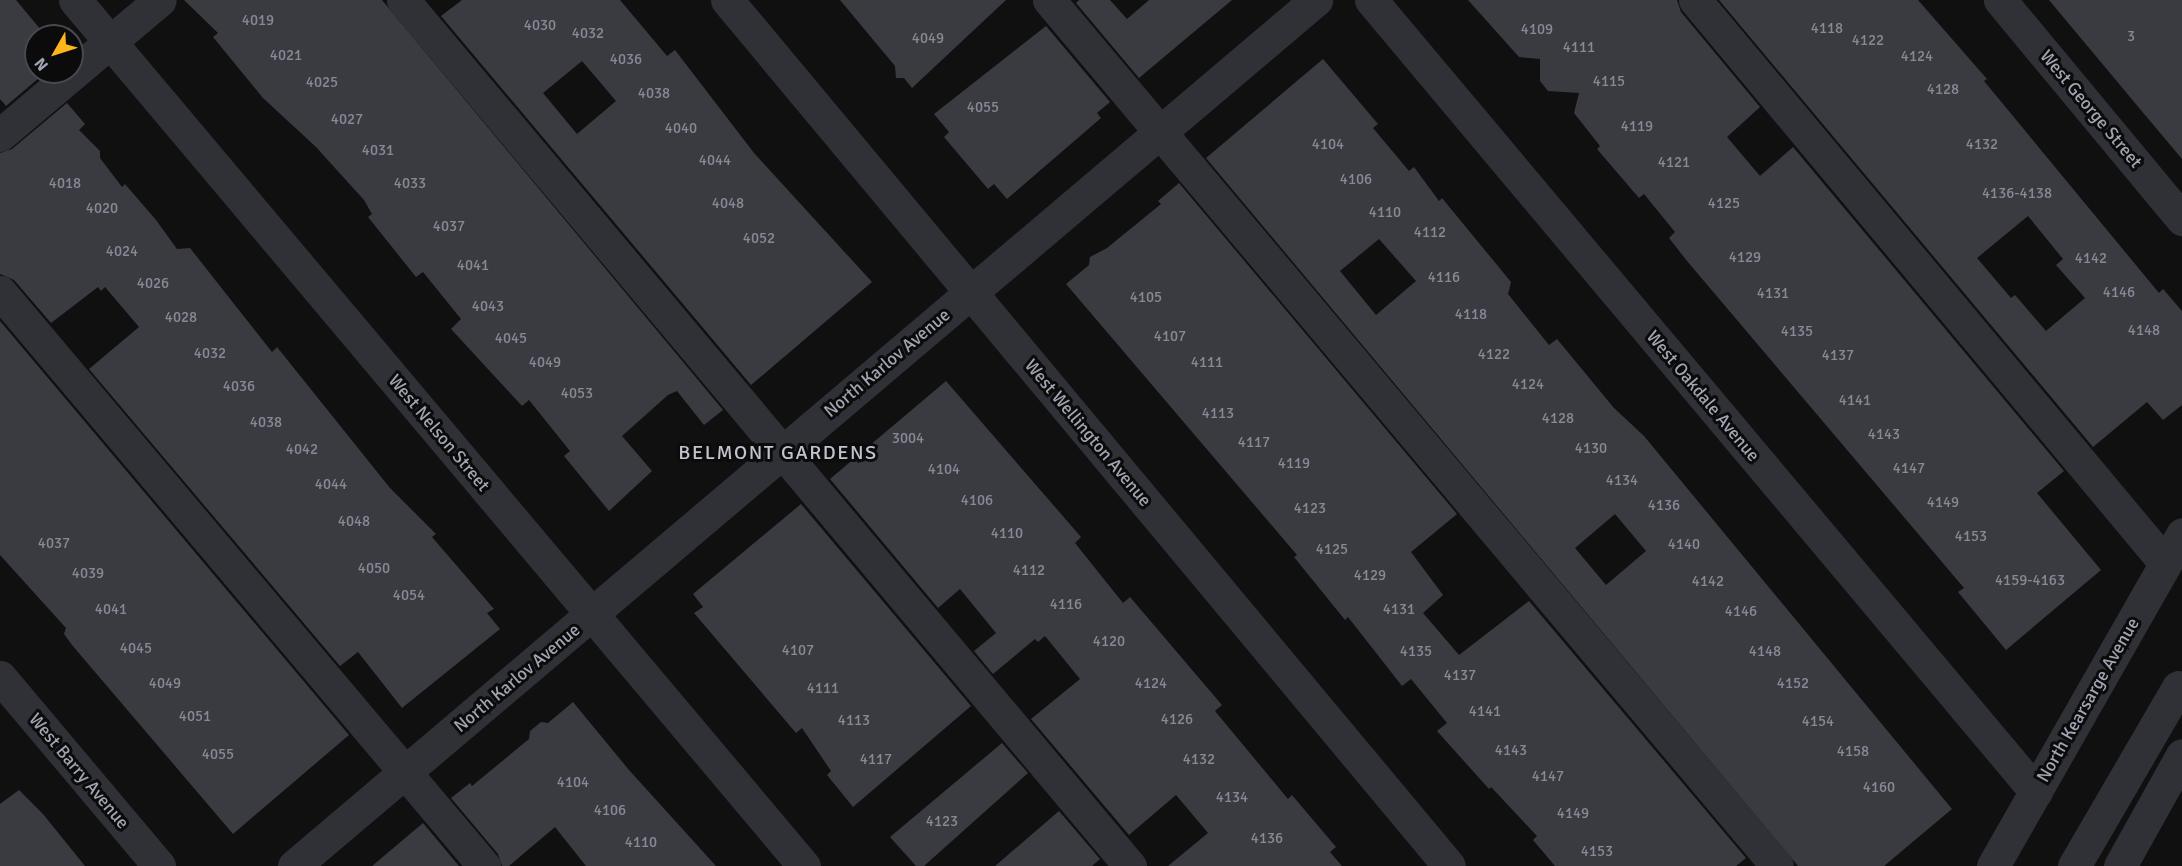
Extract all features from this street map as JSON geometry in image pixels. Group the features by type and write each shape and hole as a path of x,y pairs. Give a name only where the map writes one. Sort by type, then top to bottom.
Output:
{"street":[{"name":"West Nelson Street","path":"75,0 804,866"},
{"path":"0,135 160,0"},
{"path":"404,0 1130,866"},
{"name":"West Wellington Avenue","path":"727,0 1449,866"},
{"path":"1049,0 1777,866"},
{"name":"North Karlov Avenue","path":"294,866 1316,0"},
{"name":"West Oakdale Avenue","path":"1371,0 2036,792"},
{"path":"1695,0 2165,563"},
{"name":"West George Street","path":"2000,0 2182,219"},
{"path":"0,292 483,866"},
{"name":"North Kearsarge Avenue","path":"1993,866 2182,534"},
{"name":"West Barry Avenue","path":"0,677 159,866"},
{"path":"2074,866 2174,685"},
{"path":"2120,866 2182,755"}],"building":[{"path":"0,0 16,0 36,24 24,24 24,84 32,84 6,106 0,99"},
{"path":"184,0 382,0 723,410 704,425 677,391 668,395 622,436 652,471 609,511 564,456 570,451 529,400 522,406 451,329 461,319 423,272 416,277 368,217 372,214 364,200 316,147 263,98 213,37 218,33"},
{"path":"462,0 620,0 667,56 675,50 754,153 872,282 751,385 441,16","holes":["582,61 616,101 577,134 543,93"]},
{"path":"840,0 1006,0 912,88 904,78 896,78 895,66"},
{"path":"1079,0 1110,0 1127,19 1149,0 1232,0 1139,78 1076,3"},
{"path":"1468,0 1677,0 1681,12 1760,107 1727,137 1760,176 1793,147 2064,471 2037,493 2101,570 2006,650 1958,592 1964,588 1687,261 1669,238 1675,232 1644,194 1639,198 1597,149 1600,146 1574,113 1579,93 1548,91 1540,81 1540,59 1519,57"},
{"path":"1719,0 1918,0 1987,79 1984,81 2159,293 2163,289 2182,311 2182,405 2163,420 2147,402 2093,447","holes":["2028,216 2063,259 2056,265 2085,298 2046,331 2015,295 2011,298 1977,258"]},
{"path":"2049,0 2182,0 2182,159 2140,109"},
{"path":"1046,26 1110,102 1097,113 1101,118 1007,199 994,184 988,189 944,137 949,132 934,114"},
{"path":"1323,59 1378,124 1373,128 1409,171 1414,167 1439,201 1442,198 1511,282 1508,294 1549,345 1557,339 1614,408 1644,436 1952,809 1884,866 1798,866 1206,158","holes":["1379,239 1416,281 1376,315 1340,271","1615,514 1646,551 1606,585 1575,548"]},
{"path":"67,103 85,124 79,130 100,151 100,158 122,187 125,184 177,249 190,248 272,352 277,347 390,488 436,534 432,537 494,609 487,613 500,629 402,708 358,652 340,666 89,369 139,327 105,287 101,291 98,287 51,323 14,280 0,274 0,153 12,149"},
{"path":"1179,183 1457,514 1411,552 1443,595 1423,613 1459,655 1529,601 1746,858 1736,866 1555,866 1533,840 1537,836 1491,787 1489,789 1437,731 1447,723 1411,679 1402,686 1348,617 1345,620 1294,557 1297,555 1066,284 1089,265 1090,257 1107,248 1161,204 1158,201"},
{"path":"0,321 349,735 233,834 72,645 64,634 66,628 0,555"},
{"path":"946,381 1081,537 1075,543 1123,603 1130,597 1222,705 1215,711 1288,799 1292,795 1336,847 1330,852 1342,866 1168,866 1208,833 1176,795 1129,835 1031,719 1080,679 1045,636 1038,642 1035,639 993,674 974,651 996,633 960,589 938,608 830,479"},
{"path":"801,504 971,706 853,807 827,775 831,771 802,728 796,733 694,613 703,607 693,594"},
{"path":"573,702 629,770 716,866 586,866 555,827 509,866 502,866 498,854 451,798 470,783 472,786 529,739 530,731 541,722 548,723"},
{"path":"1002,743 1028,773 924,866 916,866 890,837"},
{"path":"19,790 43,814 85,866 0,866 0,804"},
{"path":"1059,811 1100,859 1092,866 995,866"},
{"path":"423,823 459,866 372,866"}],"district":[{"name":"BELMONT GARDENS","path":"778,452"}]}
